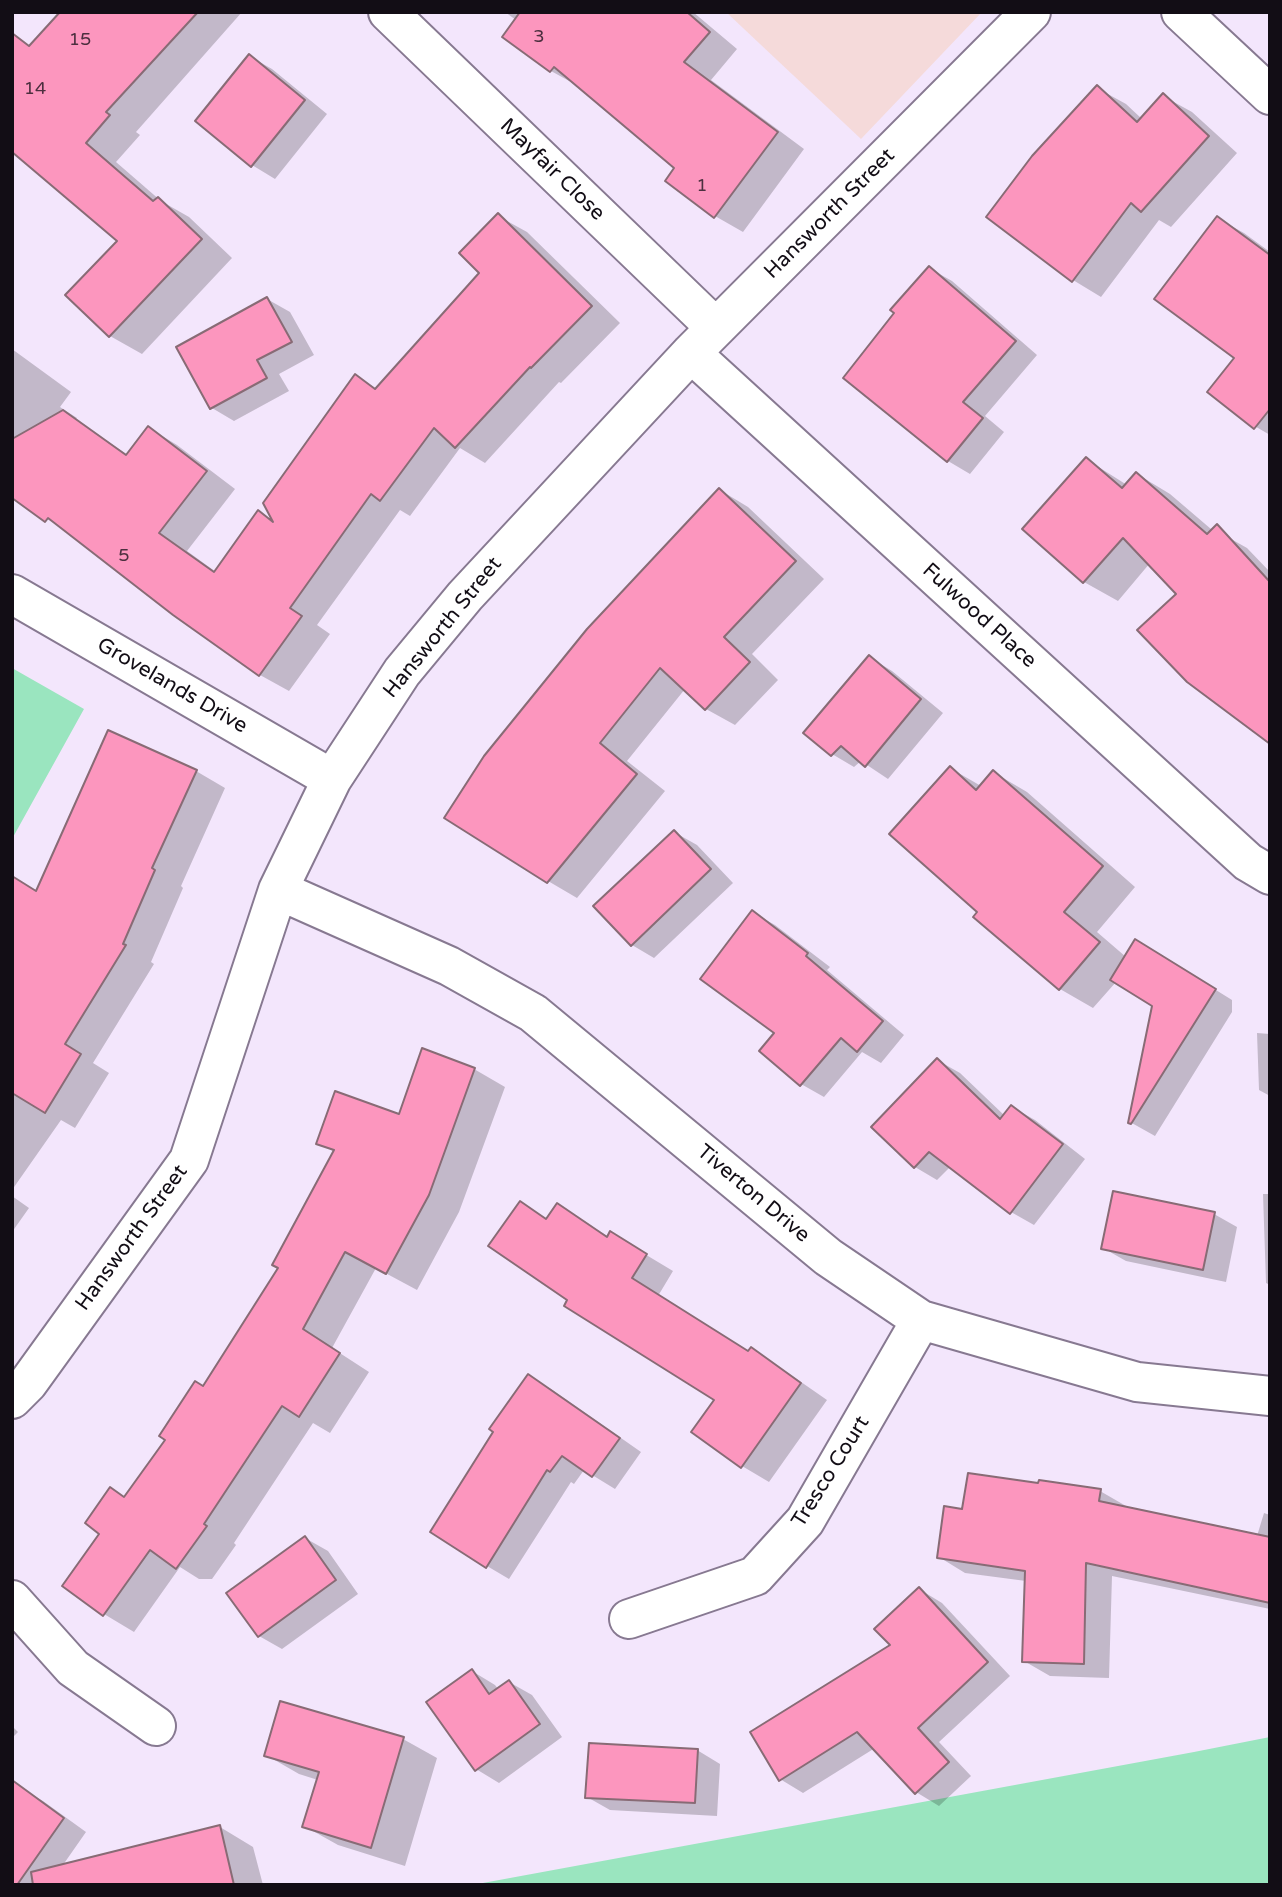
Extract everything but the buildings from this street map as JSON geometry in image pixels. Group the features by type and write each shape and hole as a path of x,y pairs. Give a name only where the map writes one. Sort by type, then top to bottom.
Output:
{"street":[{"name":"Mayfair Close","path":"388,12 704,340"},
{"name":"Hansworth Street","path":"12,1399 28,1382 189,1160 278,890 332,779 402,672 465,596 704,340 1031,12"},
{"path":"1181,12 1270,95"},
{"name":"Fulwood Place","path":"704,340 1248,862 1270,874"},
{"name":"Grovelands Drive","path":"12,594 332,779"},
{"name":"Tiverton Drive","path":"278,890 449,966 533,1013 828,1257 921,1320 1137,1382 1270,1396"},
{"name":"Tresco Court","path":"629,1619 755,1576 805,1521 921,1320"},
{"path":"12,1600 73,1668 156,1726"}],"shaded area":[{"path":"726,12 982,12 861,139"}],"green space":[{"path":"12,668 84,709 12,839"},
{"path":"1270,1737 1270,1885 472,1885 1194,1752"}]}
